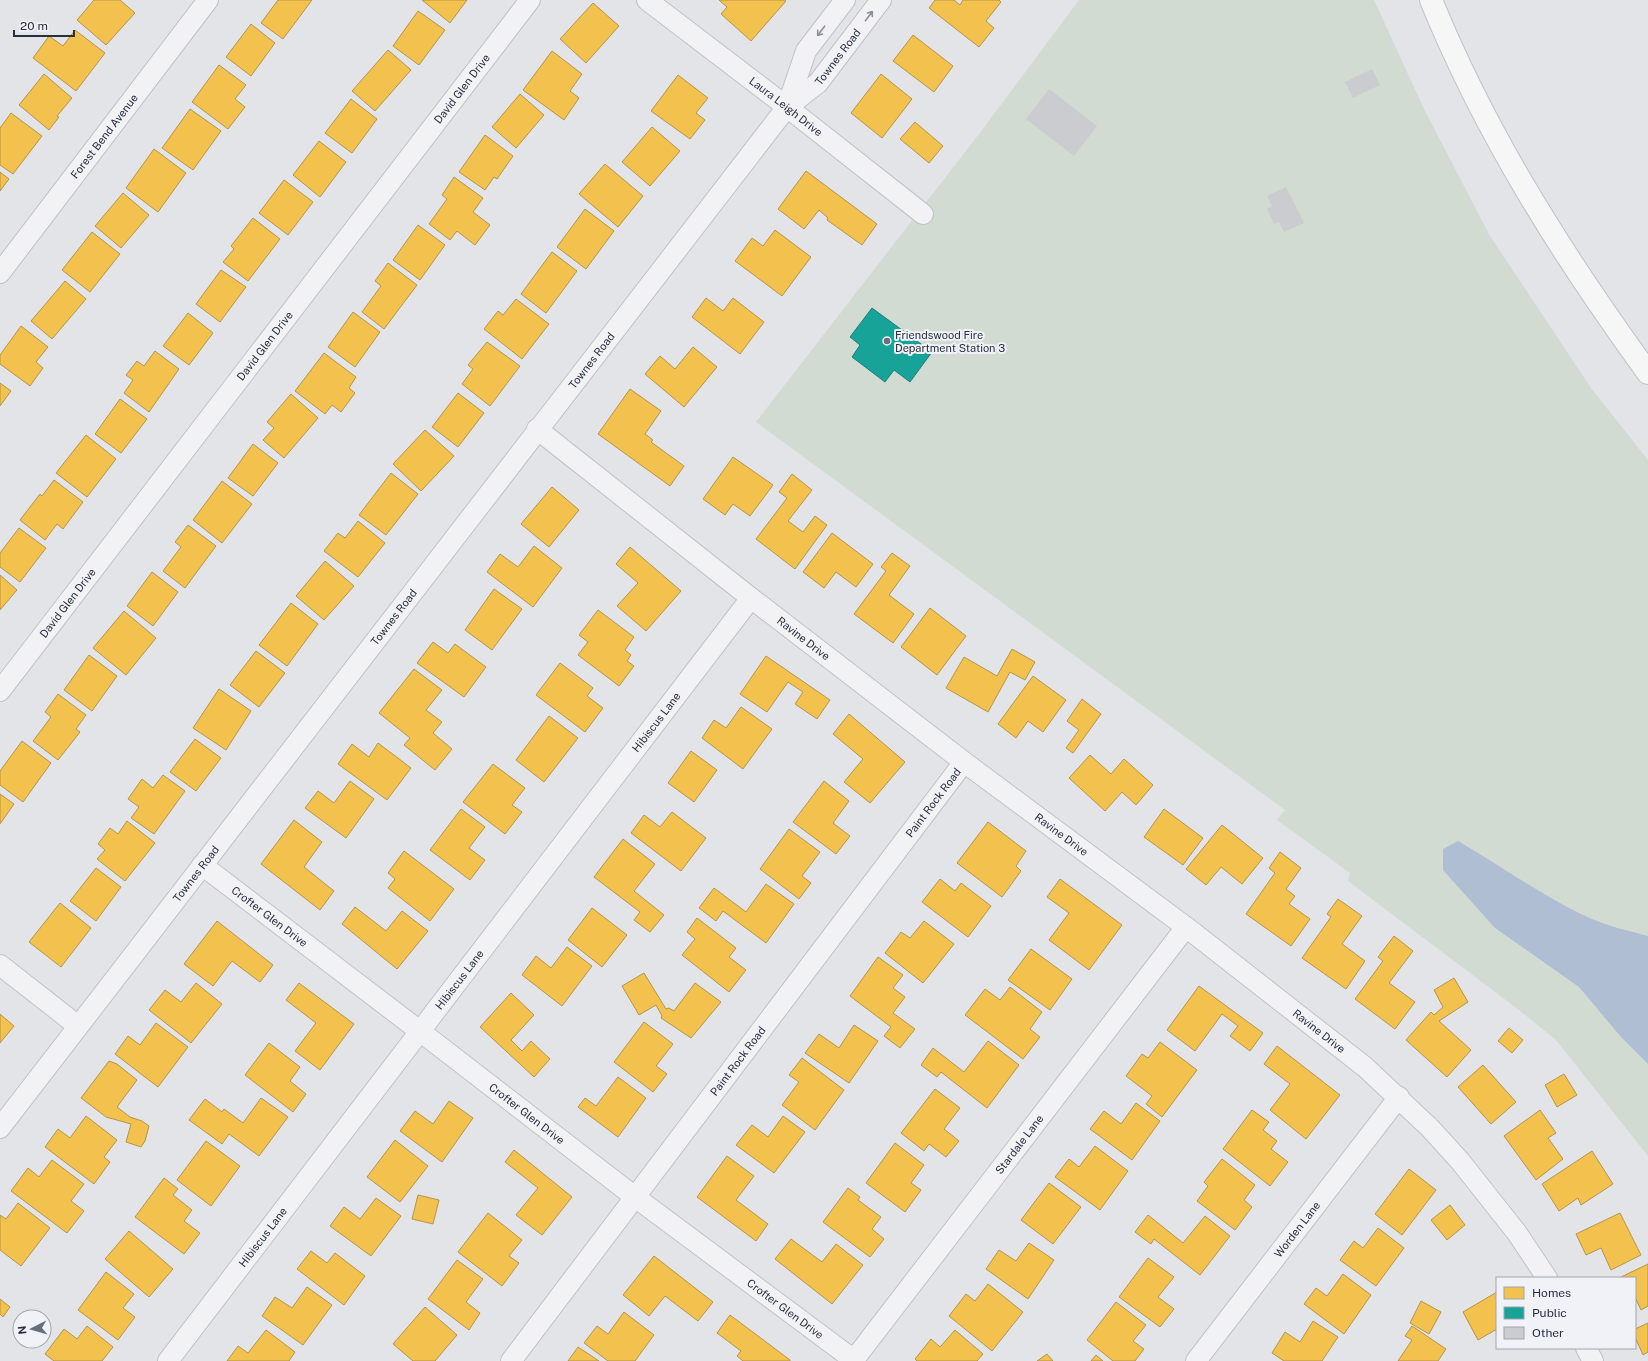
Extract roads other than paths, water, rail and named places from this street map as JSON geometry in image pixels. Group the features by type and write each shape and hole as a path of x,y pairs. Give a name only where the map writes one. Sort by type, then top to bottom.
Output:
{"main road":[{"path":"1431,0 1443,30 1482,111 1519,177 1558,244 1609,320 1648,373"}],"street":[{"name":"Forest Bend Avenue","path":"0,273 208,0"},
{"name":"David Glen Drive","path":"0,691 530,0"},
{"name":"Laura Leigh Drive","path":"647,0 667,6 787,107 923,214"},
{"name":"Townes Road","path":"787,107 806,51 845,0"},
{"name":"Townes Road","path":"0,1128 537,429 787,107 818,83 881,0"},
{"name":"Ravine Drive","path":"537,429 751,598 964,762 1186,927 1365,1067 1399,1097 1430,1128 1488,1195 1517,1233 1546,1277"},
{"name":"Hibiscus Lane","path":"168,1361 421,1032 751,598"},
{"name":"Paint Rock Road","path":"511,1361 964,762"},
{"name":"Crofter Glen Drive","path":"202,865 635,1197 853,1360"},
{"name":"Stardale Lane","path":"853,1360 1186,927"},
{"path":"0,965 78,1026"},
{"name":"Worden Lane","path":"1196,1361 1399,1097"}],"water":[{"path":"1458,841 1575,911 1620,929 1648,936 1648,1064 1621,1037 1579,987 1495,928 1443,870 1443,849"}],"place":[{"name":"Friendswood Fire Department Station 3","path":"887,341"}]}
